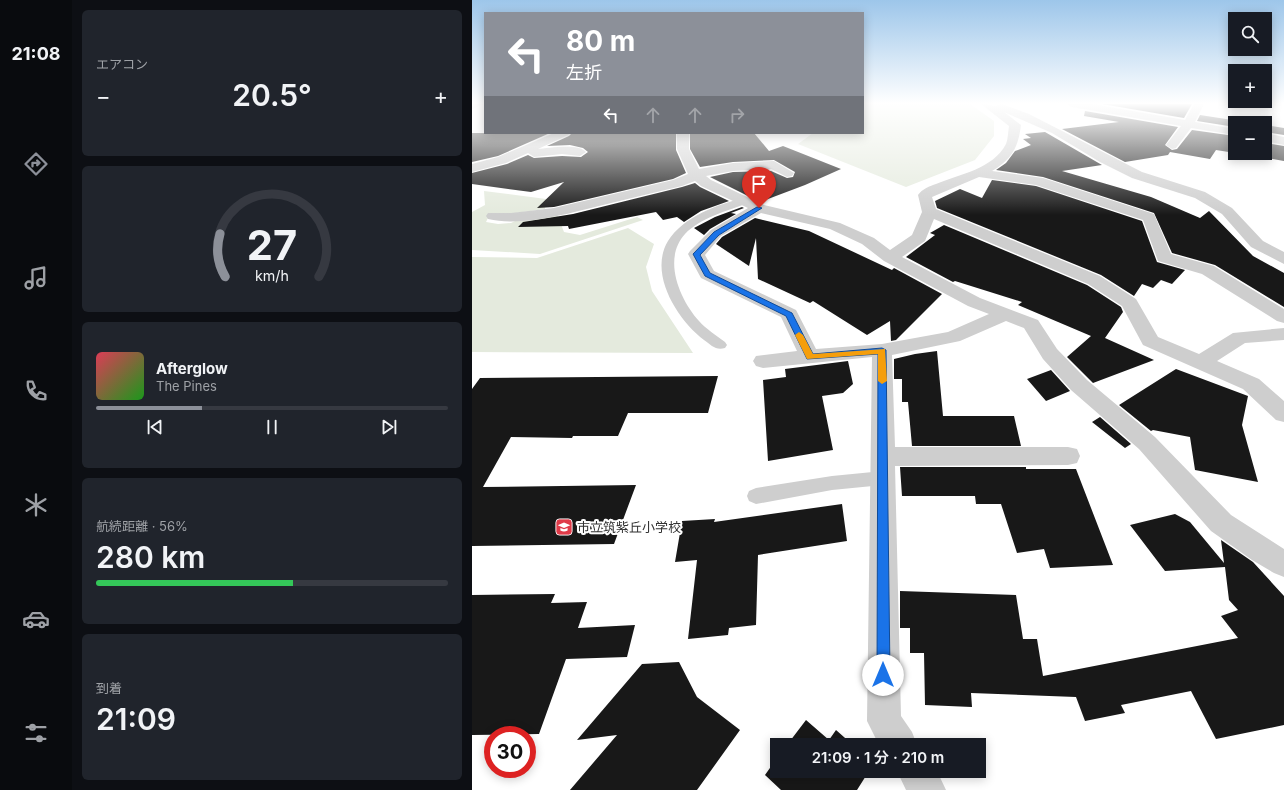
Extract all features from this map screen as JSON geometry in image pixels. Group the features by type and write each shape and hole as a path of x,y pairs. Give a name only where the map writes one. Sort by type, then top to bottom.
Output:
{"street":[{"path":"502,160 546,141"},
{"path":"683,141 683,149 697,176 706,183 751,205 835,226 868,241 890,257 974,302 1031,324 1050,354 1079,385 1147,442 1220,523 1284,564"},
{"path":"890,257 919,238 928,212 925,195 934,189 991,167 1004,156 1012,141"},
{"path":"1072,141 1137,175 1200,195 1227,211 1257,244 1284,259"},
{"path":"1172,145 1175,141"},
{"path":"472,168 530,153 562,150 580,152"},
{"path":"493,216 511,217 554,212 677,183 707,171 727,168 774,165 787,173"},
{"path":"976,173 1038,181 1149,217 1164,257 1208,270 1284,317"},
{"path":"751,205 716,233 696,254 708,274 789,314 810,357"},
{"path":"928,212 1094,280 1130,303 1150,341 1251,384 1284,414"},
{"path":"763,361 882,350 953,337 1006,314"},
{"path":"1200,363 1240,337 1284,334"},
{"path":"882,350 884,721 895,738"},
{"path":"883,467 1068,456"},
{"path":"919,778 927,790"}],"lane":[{"path":"720,345 690,320 675,296 668,271 670,249 680,233 691,224 751,205"},
{"path":"756,496 832,483 883,467"}],"shaded area":[{"path":"802,141 990,141 975,160 906,187 798,144"},
{"path":"484,191 546,199 545,209 508,214 490,214 486,222 498,224 511,223 519,219 557,214 564,232 580,235 637,217 643,220 540,254 472,250 472,212 485,205"},
{"path":"628,228 654,244 646,267 652,291 693,353 472,352 472,257 537,258"}],"building":[{"path":"472,141 532,141 498,156 472,162"},
{"path":"558,141 676,141 676,150 686,173 673,179 554,207 537,208 564,182 531,192 472,184 472,173 507,164 528,155 534,158 562,156 581,157 588,152 583,148 570,145 547,146"},
{"path":"690,141 761,141 769,151 783,146 841,169 805,185 760,202 710,177 733,172 771,171 787,178 793,177 795,172 774,160 733,162 700,167 690,149"},
{"path":"1025,141 1060,141 1102,165 1062,171 1151,197 1200,218 1209,211 1253,256 1284,273 1284,307 1215,265 1172,253 1154,213 1043,177 996,170 1006,163 1015,151 1031,145"},
{"path":"1085,141 1168,141 1165,145 1172,150 1177,149 1183,141 1228,141 1228,152 1216,150 1210,159 1170,152 1168,155 1125,162"},
{"path":"1272,144 1284,146 1284,161 1272,159"},
{"path":"992,180 1036,186 1142,221 1157,262 1185,270 1172,284 1161,280 1153,288 1142,284 1134,296 1101,275 937,208 935,201 960,189 982,198"},
{"path":"695,183 729,201 701,211 684,222 677,217 663,220 656,212 569,229 568,226 518,227 523,222 573,214"},
{"path":"742,207 744,208 731,213 736,214 710,229 704,235 694,228 715,217"},
{"path":"755,218 809,231 892,270 894,268 942,294 896,340 891,341 890,321 867,335 813,301 810,303 758,279 756,238 749,266 716,244 722,237"},
{"path":"944,225 1087,285 1121,307 1123,312 1105,338 1154,360 1093,383 1067,357 1091,336 1018,305 1022,302 955,281 953,282 906,257 935,235 930,233"},
{"path":"937,351 943,416 1014,416 1021,446 912,446 908,402 902,402 902,379 894,379 894,359"},
{"path":"848,361 853,384 843,393 822,396 833,450 768,461 763,380 786,377 785,369"},
{"path":"1176,369 1248,396 1242,425 1258,482 1195,470 1190,437 1153,430 1151,431 1119,405"},
{"path":"1051,370 1070,391 1046,401 1027,379"},
{"path":"718,376 708,413 628,413 618,436 573,436 572,438 511,437 483,487 636,485 614,544 472,546 472,389 480,378"},
{"path":"1100,417 1131,444 1125,448 1092,422"},
{"path":"900,467 1026,467 1026,469 1076,469 1113,565 1050,568 1044,549 1017,553 1001,504 976,504 975,496 902,496"},
{"path":"842,504 847,541 758,555 756,625 729,628 728,635 688,639 697,560 675,562 682,521 715,519 714,522"},
{"path":"1175,514 1190,522 1224,563 1221,540 1253,562 1284,596 1284,725 1216,739 1191,691 1121,705 1125,713 1085,721 1076,697 971,693 972,707 925,705 924,653 910,653 910,628 900,628 900,591 1016,595 1023,639 1037,639 1043,676 1238,638 1221,616 1238,610 1229,600 1225,567 1165,571 1130,525"},
{"path":"555,594 551,603 587,602 578,628 635,625 627,657 566,659 539,734 536,734 536,726 484,726 484,735 472,735 472,595"},
{"path":"679,662 697,697 740,730 697,790 570,790 617,735 577,740 642,664"},
{"path":"806,720 827,738 792,738"},
{"path":"836,730 845,738 830,738"},
{"path":"770,768 770,778 865,778 857,790 781,790 765,775"}],"slow traffic":[{"path":"799,335 810,357 882,350 882,381"}],"place":[{"name":"市立筑紫丘小学校","path":"564,527"}],"route":[{"path":"759,208 716,233 696,254 708,274 789,314 810,357 882,350 883,675"}]}
